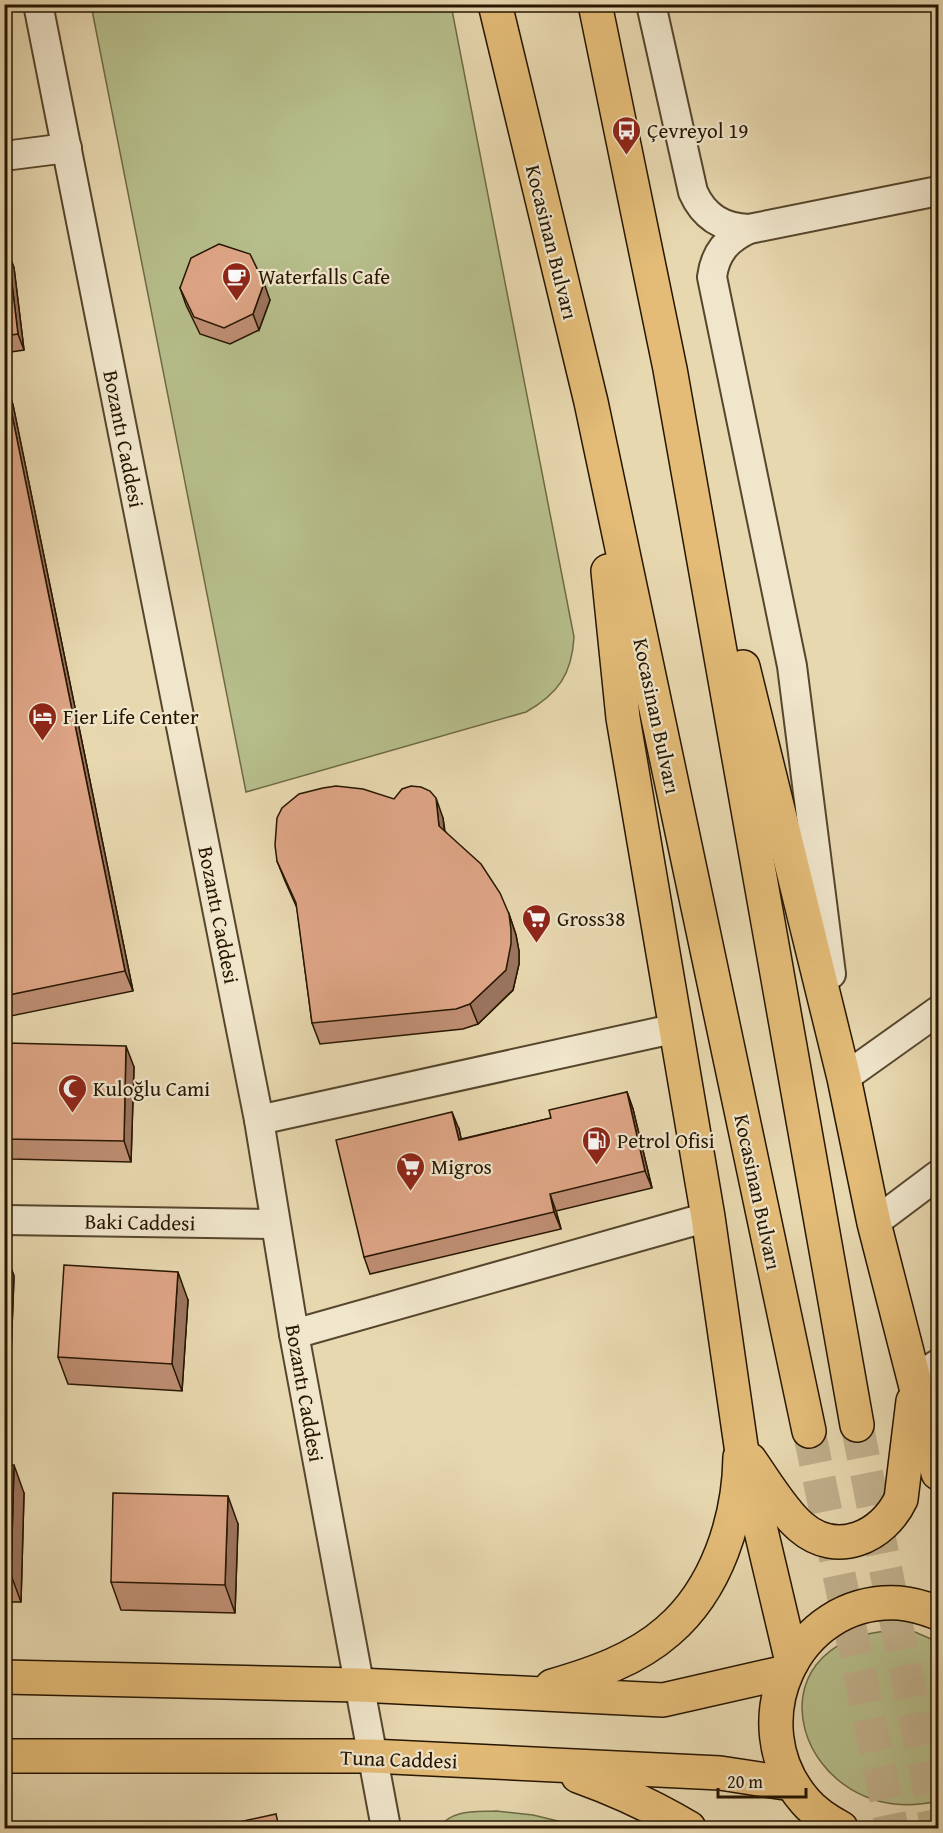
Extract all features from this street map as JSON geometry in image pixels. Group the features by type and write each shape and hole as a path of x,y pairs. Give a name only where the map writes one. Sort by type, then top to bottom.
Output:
{"main road":[{"name":"Kocasinan Bulvarı","path":"495,4 591,402 809,1431"},
{"path":"595,4 670,369 857,1425"},
{"path":"670,369 844,1078 874,1223 927,1371 939,1420"},
{"path":"591,402 623,718 708,1217 741,1446 789,1667"},
{"path":"741,1446 801,1528 814,1536 842,1542 871,1534 894,1514 901,1499 927,1371"},
{"path":"927,1371 939,1473"},
{"path":"532,1692 592,1674 615,1664 654,1642 682,1618 709,1578 730,1530 736,1503 741,1446"},
{"path":"830,1825 806,1802 792,1784 782,1763 776,1740 775,1717 778,1694 789,1667 813,1635 831,1621 852,1611 875,1605 898,1603 921,1606 939,1613"},
{"path":"4,1677 359,1685 663,1700 789,1667"},
{"name":"Tuna Caddesi","path":"4,1756 371,1756 720,1773 792,1784"},
{"path":"538,1764 615,1790 651,1806 689,1828"}],"street":[{"name":"Bozantı Caddesi","path":"38,4 259,1120 294,1334 386,1828"},
{"path":"651,4 693,192 698,202 712,218 723,225 749,229"},
{"path":"4,156 67,148"},
{"path":"939,191 749,229 737,234 719,252 712,277 792,666 844,1078 939,1011"},
{"path":"259,1120 677,1028"},
{"path":"874,1223 939,1175"},
{"path":"294,1334 708,1217"},
{"name":"Baki Caddesi","path":"4,1220 275,1224"}],"green space":[{"path":"91,5 451,5 574,637 570,662 561,682 547,698 526,712 246,792"},
{"path":"897,1630 915,1632 938,1642 938,1801 890,1803 851,1789 822,1763 805,1731 803,1696 816,1665 847,1641"},
{"path":"496,1811 533,1815 587,1828 438,1828 450,1817 472,1812"}],"building":[{"path":"219,244 250,254 264,283 253,314 224,328 194,317 180,288 191,258"},
{"path":"8,251 18,334 4,336 4,252"},
{"path":"4,385 6,385 125,971 4,996"},
{"path":"336,786 363,789 394,799 402,789 411,786 430,791 436,798 439,826 481,864 500,893 509,914 511,930 506,970 470,1004 456,1009 312,1023 296,903 277,861 275,845 277,818 282,808 299,794"},
{"name":"Kuloğlu Cami","path":"6,1043 126,1046 124,1141 4,1139"},
{"path":"627,1092 645,1171 550,1194 554,1212 364,1257 336,1140 452,1112 459,1140 551,1118 549,1110"},
{"path":"64,1265 178,1272 172,1364 58,1357"},
{"path":"4,1465 14,1465 11,1575 4,1575"},
{"path":"113,1493 228,1496 225,1585 111,1582"},
{"path":"276,1814 279,1828 235,1828 234,1823"}],"tunnel":[{"path":"857,1425 937,1828"},
{"path":"809,1431 892,1828"}],"place":[{"name":"Çevreyol 19","path":"626,156"},
{"name":"Waterfalls Cafe","path":"237,302"},
{"name":"Fier Life Center","path":"42,742"},
{"name":"Gross38","path":"536,944"},
{"name":"Kuloğlu Cami","path":"72,1114"},
{"name":"Petrol Ofisi","path":"596,1166"},
{"name":"Migros","path":"410,1192"}]}
